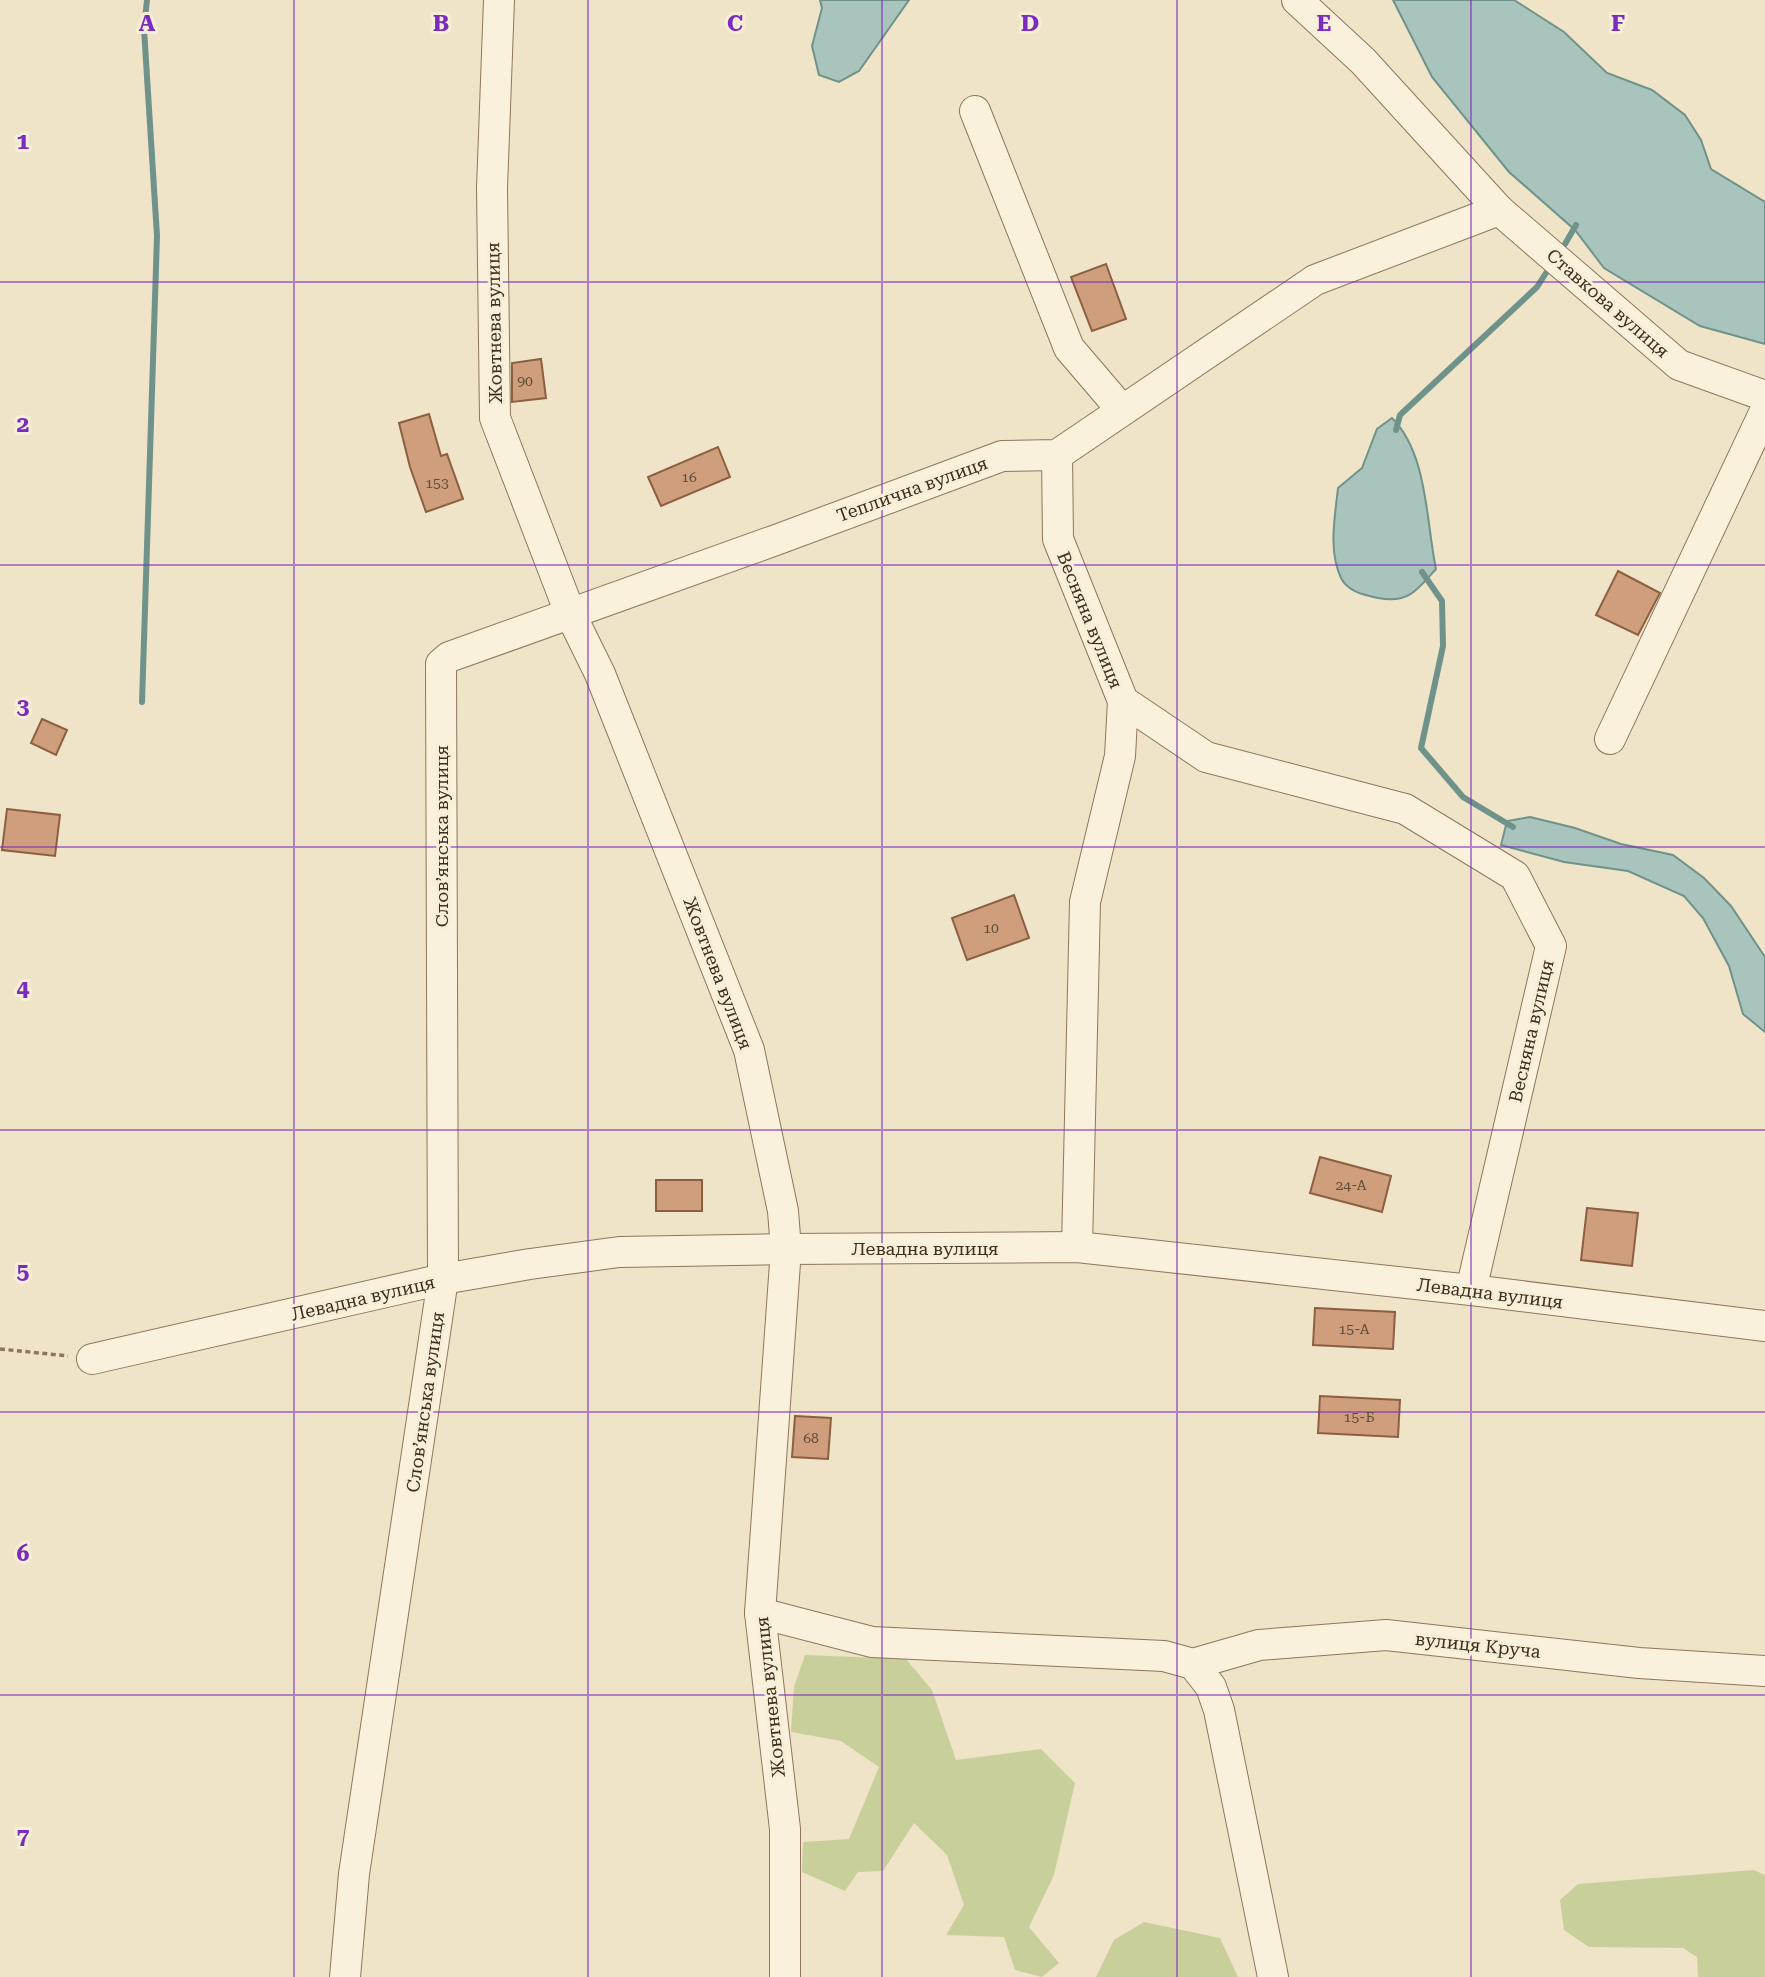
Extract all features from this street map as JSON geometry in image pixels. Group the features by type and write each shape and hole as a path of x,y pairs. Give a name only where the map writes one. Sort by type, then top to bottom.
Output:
{"street":[{"name":"Жовтнева вулиця","path":"499,0 492,188 495,418 570,613 600,674 749,1050 783,1211 786,1249 760,1614 785,1829 785,1977"},
{"name":"Ставкова вулиця","path":"1297,0 1363,61 1499,210 1679,365 1765,396"},
{"path":"975,111 1069,348 1122,410"},
{"path":"1057,455 1315,280 1499,210"},
{"path":"1610,739 1765,411"},
{"name":"Теплична вулиця","path":"449,657 1002,456 1057,455"},
{"name":"Весняна вулиця","path":"1057,455 1058,539 1123,701 1120,756 1085,902 1077,1247"},
{"name":"Словʼянська вулиця","path":"345,1977 354,1874 443,1279 440,674 441,664 449,657"},
{"name":"Весняна вулиця","path":"1123,701 1206,757 1405,809 1514,876 1551,946 1471,1290"},
{"name":"Левадна вулиця","path":"92,1359 443,1279 619,1252 1077,1247 1471,1290 1765,1326"},
{"name":"вулиця Круча","path":"760,1614 872,1642 1164,1656 1194,1664 1259,1645 1386,1635 1639,1663 1765,1671"},
{"path":"1194,1664 1211,1687 1219,1710 1273,1977"}],"path":[{"path":"0,1349 92,1359"}],"green space":[{"path":"805,1655 906,1659 932,1690 956,1760 1041,1749 1075,1783 1054,1875 1029,1927 1059,1963 1042,1977 1015,1970 1004,1937 946,1935 964,1905 947,1855 914,1823 883,1871 858,1872 845,1891 802,1872 803,1842 849,1839 879,1767 841,1741 791,1732 794,1687"},
{"path":"1754,1870 1765,1875 1765,1977 1698,1977 1697,1957 1683,1948 1589,1947 1564,1930 1560,1900 1578,1884"},
{"path":"1144,1922 1220,1938 1238,1977 1096,1977 1114,1940"}],"water":[{"path":"820,0 909,0 859,71 839,82 819,75 812,46 822,8"},
{"path":"1393,0 1514,0 1564,32 1607,73 1652,90 1685,115 1701,140 1711,169 1765,202 1765,344 1700,326 1604,268 1575,230 1509,172 1432,77"},
{"path":"1392,418 1413,450 1419,469 1436,569 1412,594 1397,599 1373,597 1357,592 1344,583 1337,567 1333,533 1338,488 1362,468 1377,429"},
{"path":"1530,817 1575,828 1621,844 1673,855 1704,878 1731,906 1765,957 1765,1032 1743,1014 1729,966 1703,918 1684,896 1628,871 1564,862 1501,845 1507,821"}],"building":[{"path":"1106,264 1126,319 1092,331 1071,277"},
{"path":"541,359 546,398 512,402 512,363"},
{"path":"429,414 441,456 447,454 463,499 426,512 410,467 399,423"},
{"path":"718,447 730,477 661,506 648,477"},
{"path":"1618,571 1660,593 1638,635 1596,615"},
{"path":"42,719 67,730 56,755 31,743"},
{"path":"7,809 60,815 55,856 2,850"},
{"path":"1014,895 1029,938 967,960 952,918"},
{"path":"1320,1157 1391,1176 1382,1212 1310,1193"},
{"path":"656,1180 702,1180 702,1211 656,1211"},
{"path":"1587,1208 1638,1213 1632,1266 1581,1260"},
{"path":"1315,1308 1395,1312 1393,1349 1313,1345"},
{"path":"1320,1396 1400,1400 1398,1437 1318,1433"},
{"path":"795,1416 831,1418 828,1459 792,1457"}],"waterway":[{"path":"142,702 157,236 144,29 147,0"},
{"path":"1565,244 1576,225"},
{"path":"1396,430 1400,415 1537,287 1546,273"},
{"path":"1422,572 1442,601 1443,646 1421,748 1463,797 1513,827"}]}
